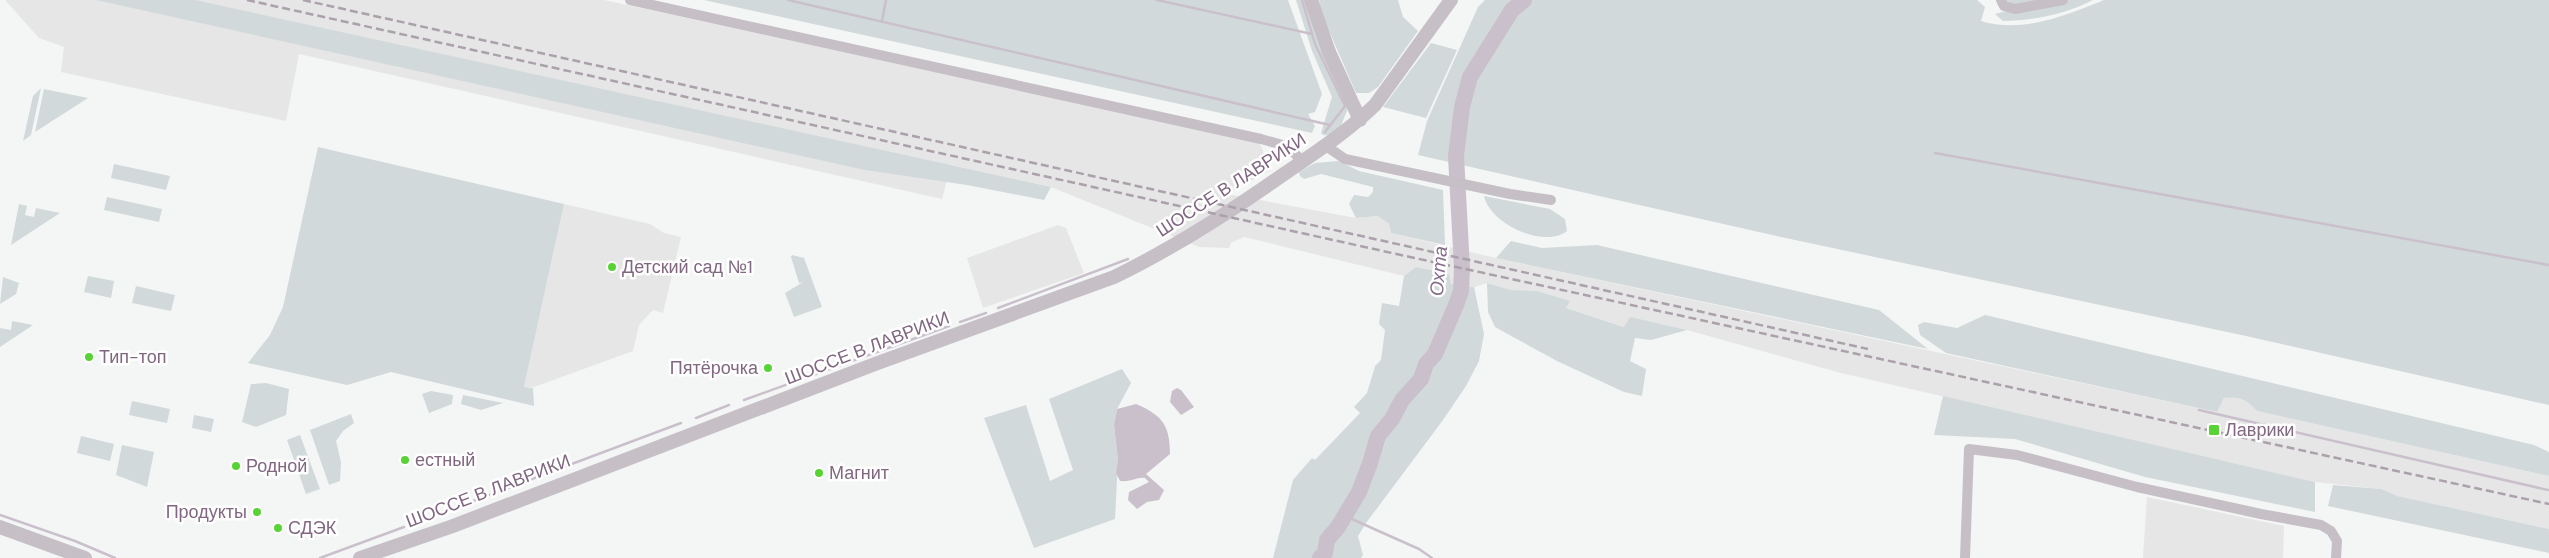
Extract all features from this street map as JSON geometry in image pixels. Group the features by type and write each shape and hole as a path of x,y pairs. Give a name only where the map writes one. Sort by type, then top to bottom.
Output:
{"street":[{"path":"630,0 1261,139 1286,146 1303,161"},
{"path":"1311,0 1329,52 1360,120"},
{"name":"ШОССЕ В ЛАВРИКИ","path":"360,558 452,526 875,364 1114,277 1148,260 1251,197 1326,146 1360,120 1376,105 1451,0"},
{"path":"2001,0 2004,6 2015,9 2063,0"},
{"path":"1326,146 1345,159 1510,194 1551,200"},
{"path":"1965,558 1969,449 2017,455 2137,487 2261,514 2321,524 2331,531 2337,541 2336,558"},
{"path":"0,527 85,558"}],"shaded area":[{"path":"5,0 604,0 1259,142 1271,170 1227,194 1356,218 1378,216 1389,224 1391,233 1496,258 2217,412 2224,398 2237,396 2248,401 2257,411 2549,476 2549,529 2396,496 2381,489 2315,482 1841,373 1687,330 1630,318 1625,327 1566,308 1569,301 1537,291 1511,290 1487,283 1474,287 1451,284 1416,267 1404,276 1244,237 1231,243 1229,248 1199,247 1051,187 951,165 942,199 299,54 286,121 61,72 64,47 39,38"},
{"path":"96,0 195,0 1051,187 1044,200 967,185 865,170"},
{"path":"704,0 1288,0 1322,94 1315,112 1308,114 1315,126 1312,133"},
{"path":"1296,0 1305,0 1320,42 1349,106 1340,128 1332,136 1321,133 1332,97 1312,51"},
{"path":"1319,0 1398,0 1403,17 1418,31 1378,87 1369,93 1356,93 1321,12"},
{"path":"1485,0 1977,0 1985,7 1981,21 2012,25 2028,24 2060,17 2104,0 2549,0 2549,405 2246,336 1781,237 1418,155 1427,121 1478,7"},
{"path":"2006,0 2093,0 2049,16 2003,21 1995,14 2014,9"},
{"path":"1431,43 1457,50 1426,118 1383,107"},
{"path":"41,88 31,135 23,141 33,96"},
{"path":"44,89 88,98 35,132"},
{"path":"318,147 564,204 524,387 533,388 534,406 391,372 347,385 248,363 270,335 283,307"},
{"path":"1339,161 1359,171 1443,190 1445,245 1391,233 1389,224 1378,216 1356,218 1349,204 1354,195 1368,197 1373,192 1373,187 1321,174 1304,179 1300,176 1299,172 1315,163"},
{"path":"114,164 170,176 166,190 111,178"},
{"path":"1484,196 1550,209 1565,219 1567,231 1557,236 1545,237 1519,231 1496,216 1488,206"},
{"path":"107,197 162,209 159,222 104,210"},
{"path":"19,204 27,206 25,215 34,217 36,208 60,213 11,245"},
{"name":"Детский сад №1","path":"564,204 650,224 664,233 681,237 663,313 653,310 639,325 633,351 534,387 524,387"},
{"path":"1058,225 1066,228 1084,273 983,308 967,258"},
{"path":"1511,241 1542,248 1597,245 1879,310 1928,349 1496,258"},
{"path":"792,255 804,258 822,307 794,317 785,293 803,282 799,283"},
{"path":"1416,267 1449,274 1451,284 1474,287 1484,334 1479,361 1466,386 1443,420 1358,536 1363,555 1361,558 1273,558 1293,480 1312,458 1315,460 1360,413 1354,407 1367,393 1375,366 1381,360 1385,330 1379,324 1382,303 1399,306 1404,276"},
{"path":"88,276 114,281 111,298 84,292"},
{"path":"3,277 19,283 16,294 0,304"},
{"path":"1487,283 1511,290 1537,291 1570,301 1566,308 1624,327 1630,317 1687,330 1651,340 1635,338 1630,361 1646,369 1642,396 1624,392 1557,361 1495,327 1488,312"},
{"path":"136,286 175,295 171,311 132,303"},
{"path":"1985,315 2534,445 2549,452 2549,476 2257,411 2246,401 2239,398 2224,398 2217,412 1946,353 1920,335 1918,325 1924,322 1957,328"},
{"path":"12,321 33,325 0,347 0,328 11,330"},
{"path":"1122,369 1131,383 1117,409 1114,425 1118,460 1115,519 1034,548 984,418 1026,405 1050,481 1073,470 1049,399"},
{"path":"266,383 289,389 286,415 256,427 242,422 251,384"},
{"path":"1177,388 1181,390 1194,407 1181,415 1170,402 1172,391"},
{"path":"431,391 453,395 452,404 429,413 422,394"},
{"path":"463,395 503,403 481,410 461,404"},
{"path":"1943,396 2315,482 2315,512 2145,477 2015,439 1934,435"},
{"path":"132,401 170,409 167,423 129,415"},
{"path":"1136,404 1152,412 1163,422 1170,444 1170,454 1146,474 1164,490 1159,500 1147,502 1137,509 1128,500 1129,492 1149,482 1145,478 1120,481 1116,473 1118,460 1114,425 1117,409"},
{"path":"351,414 354,423 343,431 336,441 341,462 340,481 329,485 310,430"},
{"path":"194,415 214,419 211,432 192,428"},
{"path":"300,435 320,489 306,494 287,440"},
{"path":"81,436 114,444 110,461 77,453"},
{"path":"122,445 154,452 147,487 116,475"},
{"path":"2333,485 2381,489 2397,496 2549,529 2549,553 2328,506"},
{"path":"2147,497 2284,526 2283,558 2143,558"}],"waterway":[{"path":"788,0 1330,125"},
{"path":"882,21 886,0"},
{"path":"1157,0 1312,34"},
{"path":"1302,0 1315,44 1345,106 1325,132"},
{"name":"Охта","path":"1320,558 1325,553 1327,540 1338,527 1359,492 1378,436 1392,419 1402,400 1421,379 1426,364 1435,354 1456,305 1461,291 1462,268 1456,156 1462,107 1470,77 1512,10 1524,0"},
{"path":"1935,153 2549,265"},
{"path":"998,308 1128,259"},
{"path":"960,322 986,313"},
{"path":"744,400 949,326"},
{"path":"696,418 729,405"},
{"path":"2199,410 2548,490"},
{"path":"417,522 681,423"},
{"path":"0,515 75,541 115,558"},
{"path":"1345,516 1419,549 1432,558"},
{"path":"320,558 404,527"}],"railway":[{"path":"247,0 1410,257 2549,504"},
{"path":"303,0 1868,349"}],"place":[{"name":"Детский сад №1","path":"612,267"},
{"name":"Тип-топ","path":"89,357"},
{"name":"Пятёрочка","path":"768,368"},
{"name":"Лаврики","path":"2214,430"},
{"name":"естный","path":"405,460"},
{"name":"Родной","path":"236,466"},
{"name":"Магнит","path":"819,473"},
{"name":"Продукты","path":"257,512"},
{"name":"СДЭК","path":"278,528"}]}
